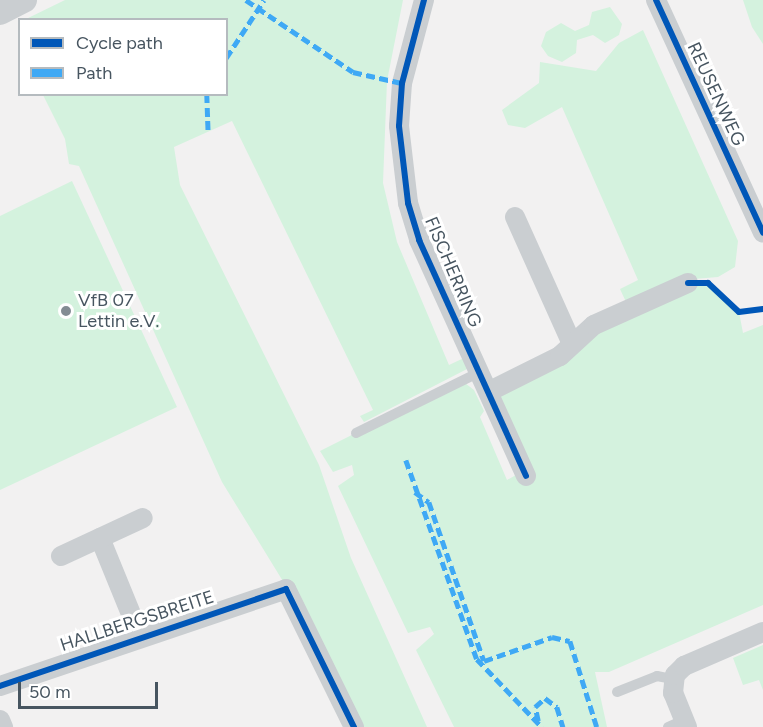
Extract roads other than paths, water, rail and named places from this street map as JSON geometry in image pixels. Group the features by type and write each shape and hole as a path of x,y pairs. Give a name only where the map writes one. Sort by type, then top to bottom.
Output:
{"street":[{"path":"0,12 24,0"},
{"name":"FISCHERRING","path":"424,0 402,83 399,126 408,203 419,240 526,476"},
{"name":"REUSENWEG","path":"656,0 763,233"},
{"path":"515,217 572,344"},
{"path":"489,391 560,356 594,325 688,283"},
{"path":"61,556 143,518"},
{"path":"100,538 140,636"},
{"name":"HALLBERGSBREITE","path":"0,686 140,636 286,589 354,727"},
{"path":"680,725 674,677 763,632"},
{"path":"0,720 3,727"}],"lane":[{"path":"356,433 480,372"},
{"path":"616,692 657,676 674,677"}],"place":[{"name":"VfB 07 Lettin e.V.","path":"66,311"}]}
